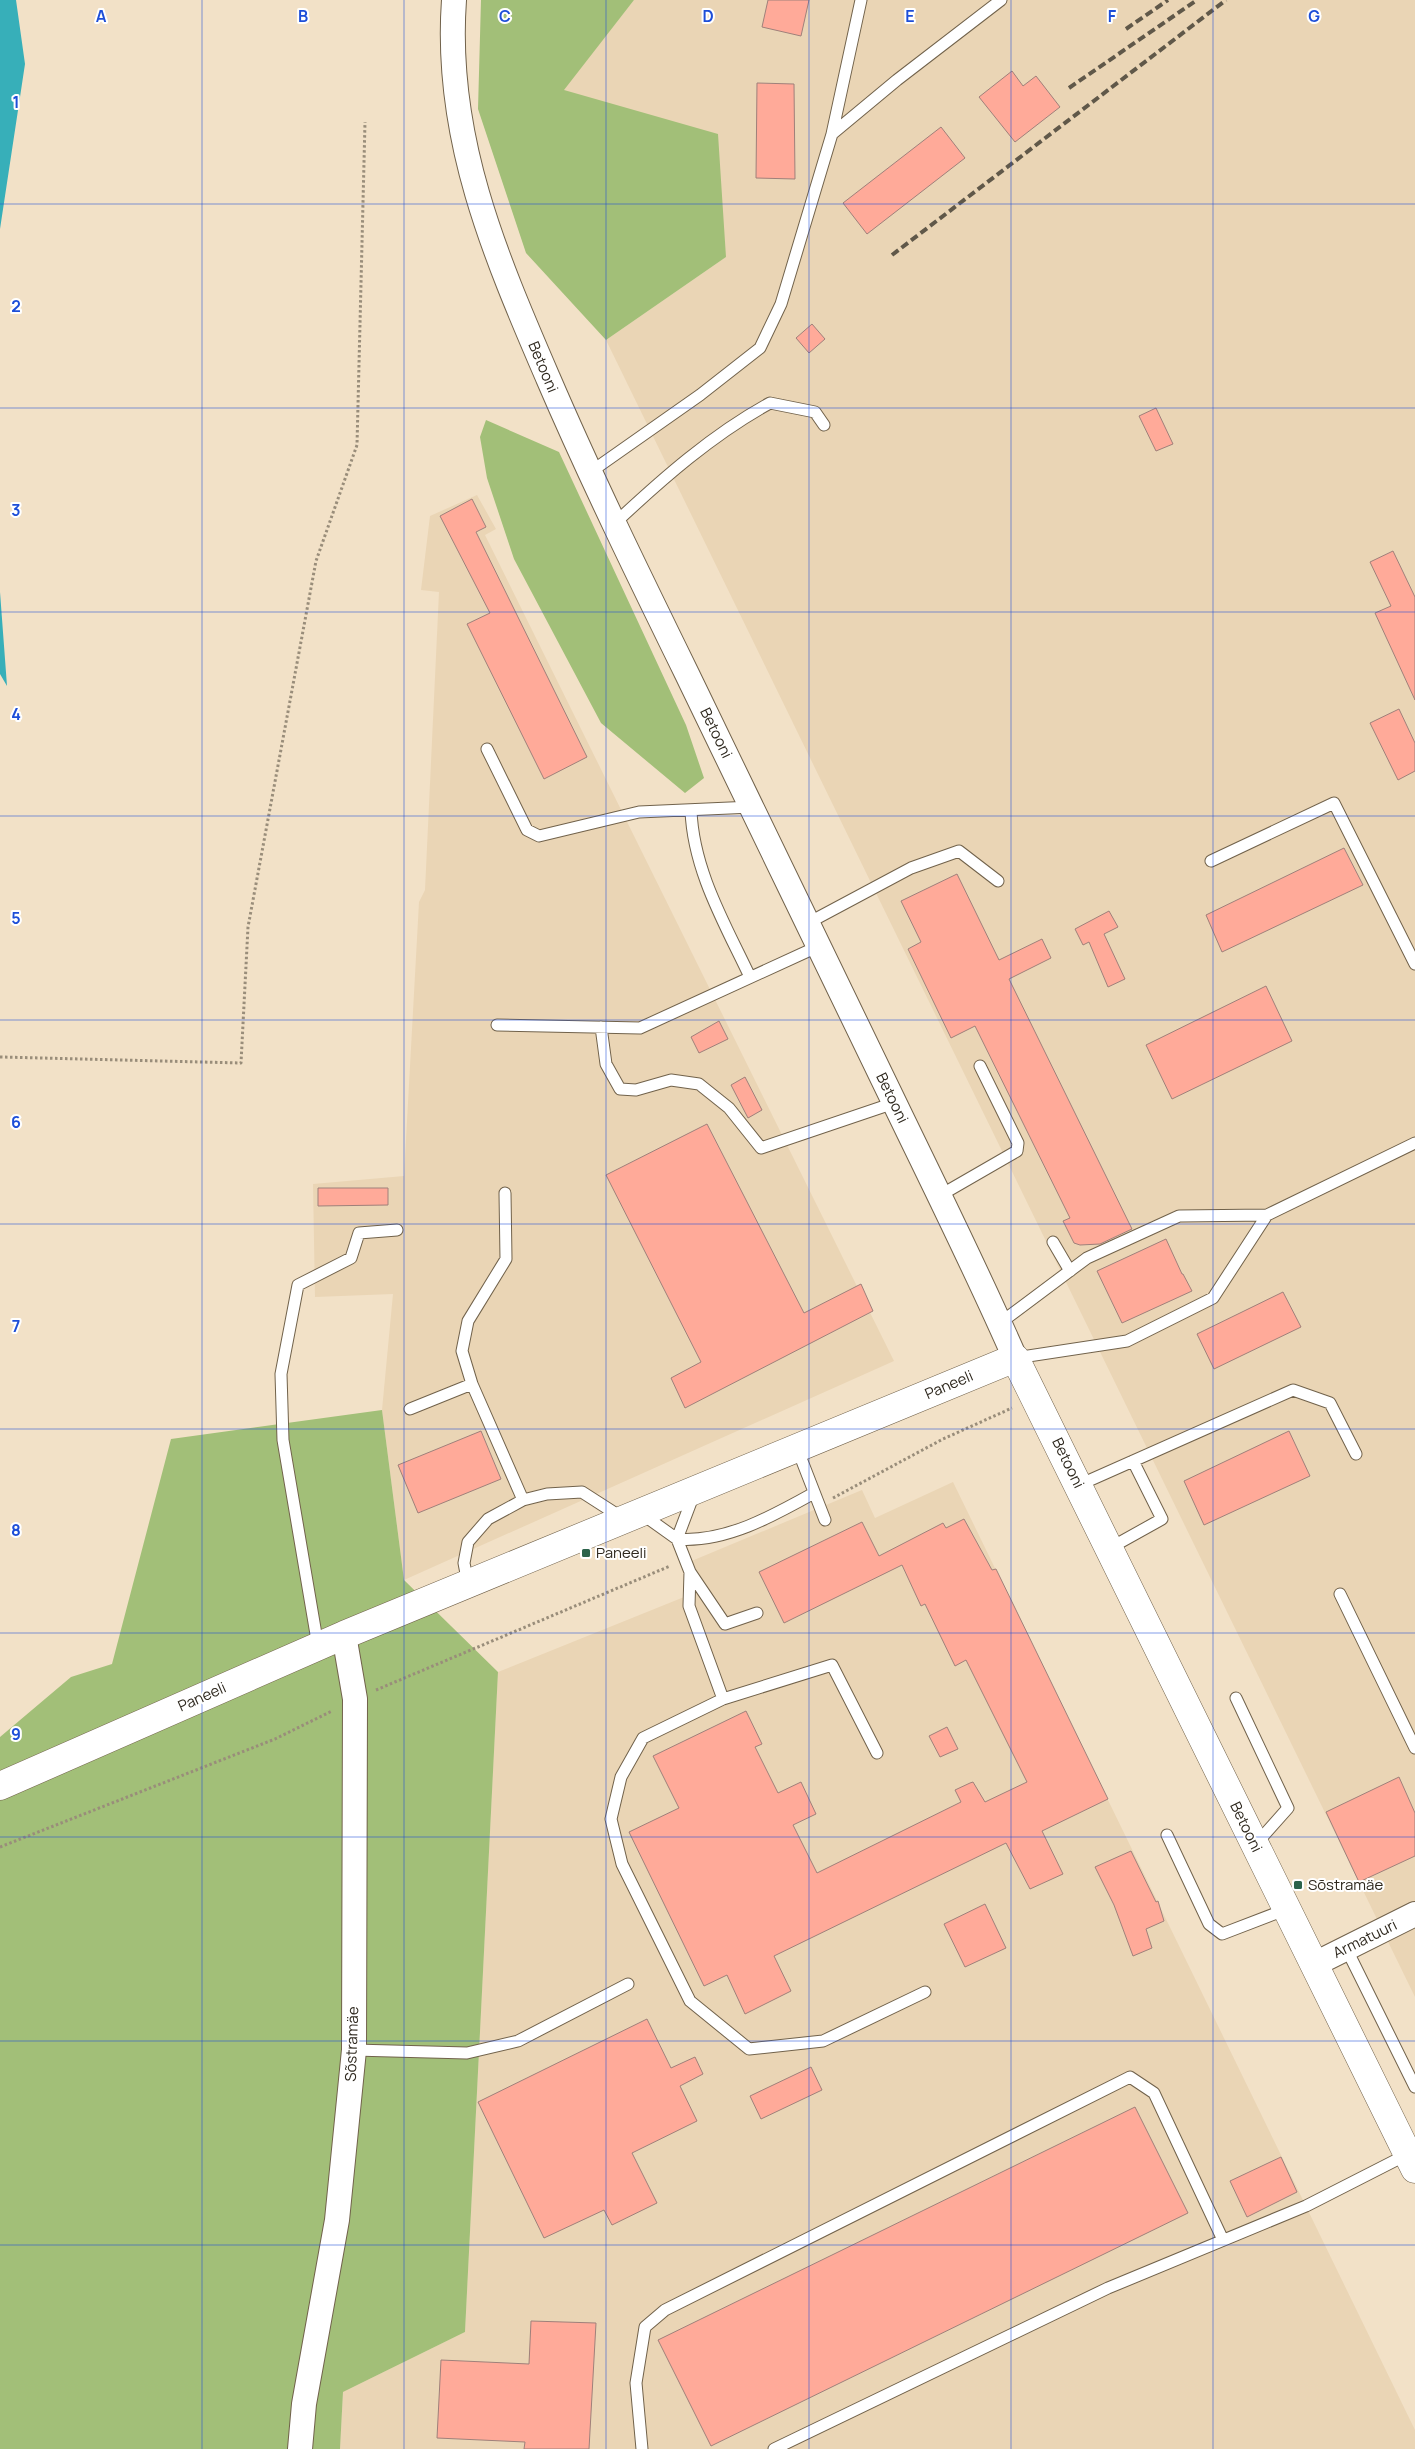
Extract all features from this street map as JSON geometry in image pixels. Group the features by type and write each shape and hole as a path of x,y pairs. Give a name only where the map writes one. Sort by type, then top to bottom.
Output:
{"street":[{"name":"Betooni","path":"454,0 454,70 460,129 471,177 486,224 516,302 589,473 808,923 1015,1358 1411,2162"},
{"name":"Paneeli","path":"0,1786 344,1635 1015,1358"},
{"name":"Sõstramäe","path":"300,2449 304,2404 337,2220 354,2050 355,1700 344,1635"},
{"name":"Armatuuri","path":"1315,1964 1415,1914"}],"lane":[{"path":"589,473 700,395 760,348 781,304 832,134 861,0"},
{"path":"832,134 897,80 1001,0"},
{"path":"614,524 655,486 738,420 770,403 815,412 824,425"},
{"path":"487,750 526,830 539,836 640,812 752,807"},
{"path":"1211,860 1334,803 1415,964"},
{"path":"691,810 692,834 704,877 750,977"},
{"path":"808,923 911,868 959,850 998,881"},
{"path":"497,1025 640,1028 819,946"},
{"path":"600,1027 606,1064 620,1089 636,1090 671,1080 698,1084 729,1108 761,1148 894,1103"},
{"path":"939,1196 1017,1151 1018,1143 980,1066"},
{"path":"1000,1324 1088,1258 1179,1216 1268,1215 1415,1143"},
{"path":"506,1193 506,1259 468,1320 462,1351 472,1384 523,1500"},
{"path":"1015,1358 1127,1341 1213,1298 1268,1215"},
{"path":"318,1646 283,1440 281,1374 298,1285 351,1258 359,1233 397,1230"},
{"path":"1053,1242 1070,1271"},
{"path":"410,1409 472,1384"},
{"path":"1078,1485 1293,1390 1330,1404 1356,1454"},
{"path":"797,1448 824,1520"},
{"path":"1110,1548 1162,1519 1132,1460"},
{"path":"696,1490 677,1539 690,1572 725,1624 757,1613"},
{"path":"468,1584 464,1564 468,1542 488,1519 523,1500 547,1494 582,1492 677,1539 698,1541 728,1533 782,1511 814,1493"},
{"path":"690,1572 689,1606 723,1699"},
{"path":"1340,1594 1415,1748"},
{"path":"877,1752 832,1665 723,1699 643,1738 621,1777 611,1820 622,1864 690,2001 749,2049 823,2041 925,1992"},
{"path":"1236,1698 1288,1808 1255,1845"},
{"path":"1167,1835 1209,1924 1222,1934 1287,1910"},
{"path":"1346,1948 1415,2088"},
{"path":"354,2050 467,2053 518,2041 628,1984"},
{"path":"642,2449 636,2383 645,2327 665,2310 1130,2077 1154,2093 1223,2240"},
{"path":"774,2449 1108,2288 1411,2162"}],"path":[{"path":"0,1057 241,1063 248,927 314,570 357,445 365,122"},
{"path":"818,1505 943,1439 1035,1397"},
{"path":"0,1847 275,1739 355,1700 685,1560"}],"shaded area":[{"path":"634,0 1415,0 1415,1997 606,340 726,257 563,90"},
{"path":"477,495 496,529 485,535 894,1361 404,1580 382,1410 393,1294 315,1297 313,1184 404,1176 419,902 425,890 439,592 421,590 430,516"},
{"path":"953,1482 1415,2430 1415,2449 340,2449 343,2392 465,2332 498,1672 694,1593 682,1565 862,1490 875,1518"}],"green space":[{"path":"481,0 634,0 564,90 718,134 726,257 606,340 526,253 478,109"},
{"path":"486,420 559,452 686,725 704,778 685,793 601,723 514,559 487,478 480,437"},
{"path":"382,1410 404,1580 498,1672 465,2332 343,2392 340,2449 0,2449 0,1737 71,1677 112,1664 171,1439"}],"water":[{"path":"0,0 16,0 25,64 0,229"},
{"path":"0,592 7,686 0,674"}],"building":[{"path":"768,0 809,0 801,36 762,27"},
{"path":"1012,71 1023,86 1036,76 1060,107 1015,142 979,97"},
{"path":"757,83 794,84 795,179 756,178"},
{"path":"941,127 965,158 867,234 843,203"},
{"path":"812,324 825,339 809,353 796,338"},
{"path":"1156,408 1173,444 1156,451 1139,416"},
{"path":"472,499 486,527 476,532 587,757 544,779 467,624 490,613 440,516"},
{"path":"1393,551 1415,597 1415,700 1375,613 1391,606 1370,562"},
{"path":"1399,709 1415,743 1415,771 1398,780 1370,723"},
{"path":"1344,848 1363,885 1222,952 1206,915"},
{"path":"957,874 999,960 1042,939 1051,958 1009,979 1132,1229 1100,1244 1080,1245 1074,1243 1063,1221 1070,1218 975,1026 951,1038 908,949 921,942 901,901"},
{"path":"1109,911 1118,927 1104,934 1125,979 1108,987 1089,942 1083,945 1075,929"},
{"path":"1266,986 1292,1041 1172,1099 1146,1045"},
{"path":"719,1021 728,1039 699,1053 691,1037"},
{"path":"745,1077 762,1110 748,1118 731,1085"},
{"path":"707,1124 804,1313 861,1284 873,1311 685,1408 671,1378 701,1362 606,1175"},
{"path":"318,1188 388,1188 388,1205 318,1206"},
{"path":"1166,1239 1192,1291 1122,1323 1097,1271"},
{"path":"1283,1292 1301,1327 1214,1369 1197,1334"},
{"path":"481,1431 501,1479 418,1513 398,1465"},
{"path":"1289,1431 1310,1476 1204,1525 1184,1481"},
{"path":"964,1519 992,1570 996,1569 1108,1799 1042,1831 1063,1874 1030,1889 1006,1843 774,1956 791,1991 745,2014 727,1975 704,1986 629,1832 679,1808 653,1756 746,1711 762,1744 755,1747 778,1793 801,1782 816,1814 793,1825 817,1873 961,1802 955,1790 970,1783 973,1782 985,1802 1027,1782 966,1660 955,1666 925,1604 921,1606 902,1565 784,1623 759,1572 862,1522 879,1556 943,1523 946,1528"},
{"path":"947,1727 958,1749 940,1757 929,1736"},
{"path":"1399,1777 1415,1813 1415,1856 1359,1882 1326,1812"},
{"path":"1131,1851 1156,1902 1158,1901 1164,1921 1146,1929 1152,1948 1133,1956 1114,1905 1095,1867"},
{"path":"985,1904 1006,1948 965,1967 944,1924"},
{"path":"647,2019 671,2068 695,2057 703,2074 680,2086 697,2121 632,2153 657,2203 612,2225 604,2210 544,2238 478,2102"},
{"path":"811,2067 822,2090 761,2119 750,2096"},
{"path":"1135,2107 1188,2213 711,2446 658,2340"},
{"path":"1281,2157 1297,2192 1247,2217 1230,2181"},
{"path":"531,2321 596,2323 589,2449 524,2449 525,2442 437,2438 441,2360 529,2364"}],"railway":[{"path":"1126,29 1168,0"},
{"path":"1069,88 1197,0"},
{"path":"892,255 1226,0"}],"place":[{"name":"Paneeli","path":"586,1553"},
{"name":"Sõstramäe","path":"1298,1885"}]}
